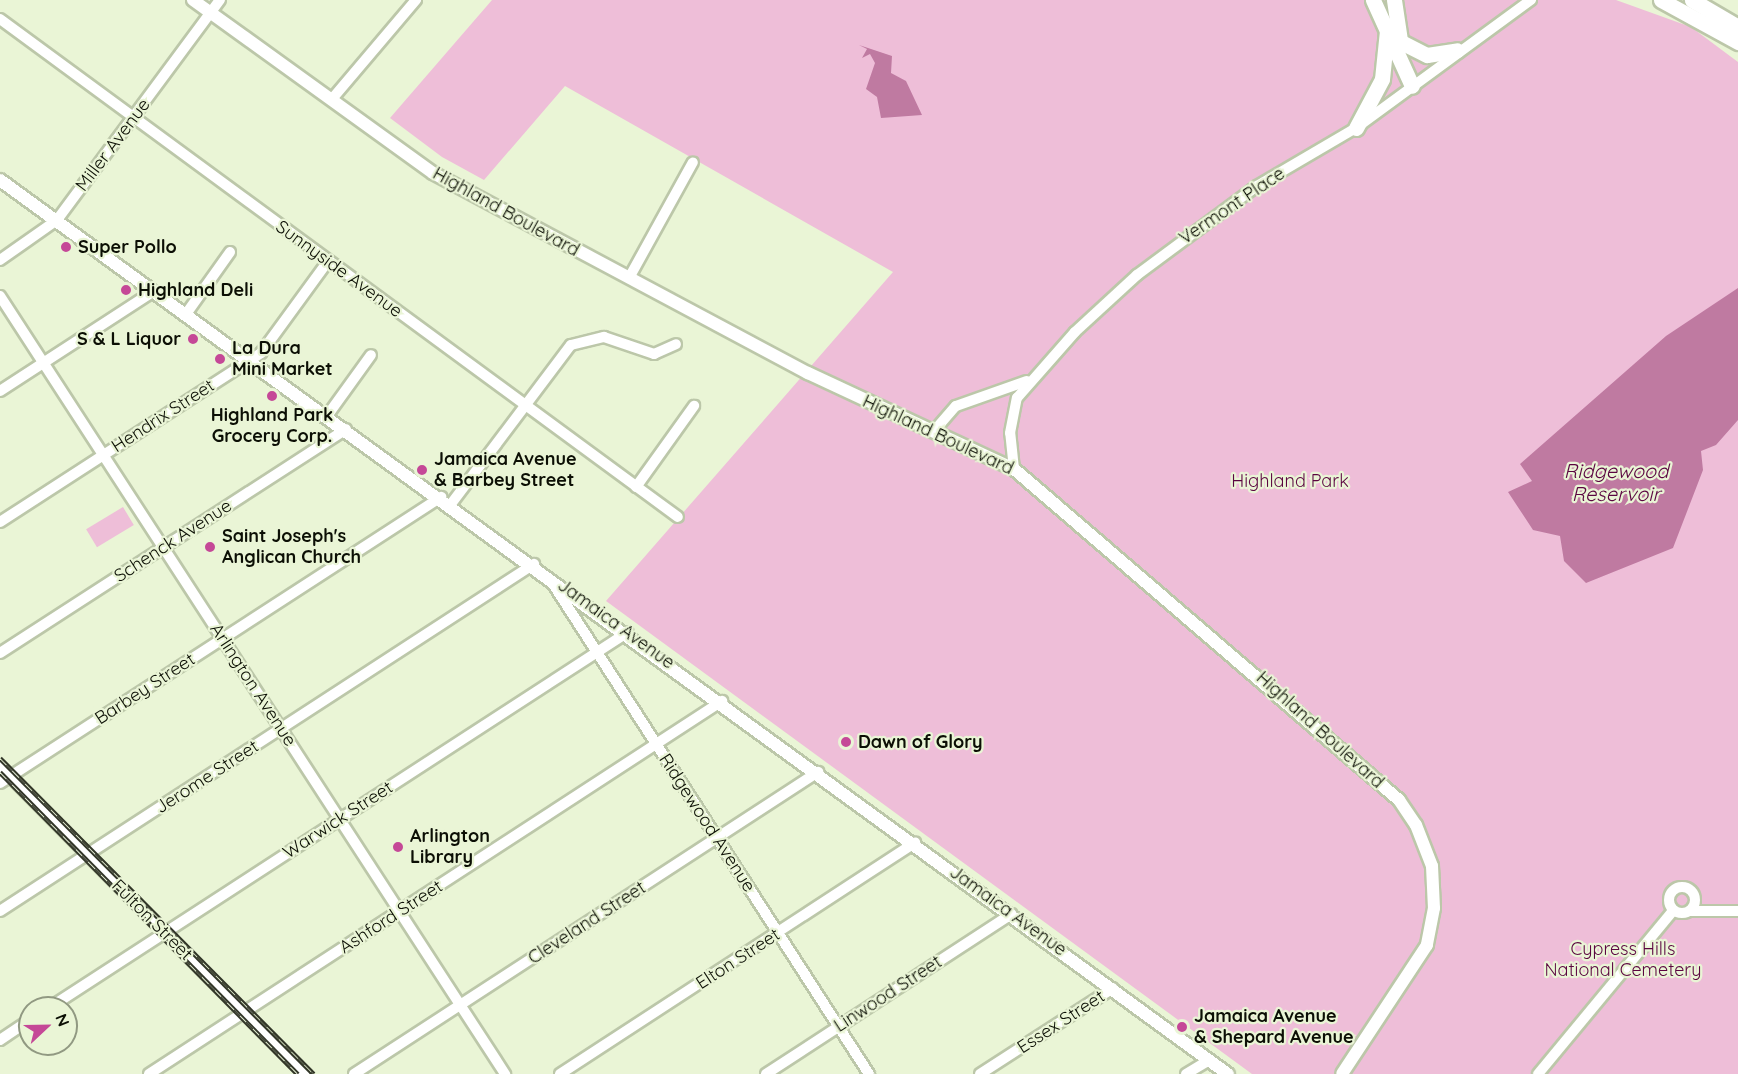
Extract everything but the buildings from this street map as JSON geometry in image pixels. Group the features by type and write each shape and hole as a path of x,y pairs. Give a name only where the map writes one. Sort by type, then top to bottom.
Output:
{"highway":[{"path":"1373,0 1387,31 1416,83"},
{"path":"1394,0 1393,22 1416,83"},
{"path":"1661,0 1738,42"},
{"path":"1692,0 1738,27"},
{"path":"1356,128 1382,79 1387,31"},
{"path":"1401,42 1427,55 1457,50"}],"main road":[{"name":"Highland Boulevard","path":"193,0 433,173 808,373 1014,469 1302,714 1399,800 1416,825 1432,866 1434,908 1427,945 1342,1074"},
{"name":"Jamaica Avenue","path":"0,180 628,632 1228,1074"}],"street":[{"name":"Miller Avenue","path":"0,260 57,220 220,0"},
{"name":"Vermont Place","path":"1014,469 1011,411 1028,381 1137,275 1204,222 1356,128 1457,50 1531,0"},
{"path":"332,99 409,2"},
{"name":"Sunnyside Avenue","path":"0,19 678,517"},
{"path":"629,278 693,162"},
{"path":"186,314 230,252"},
{"name":"Hendrix Street","path":"0,522 250,360 328,261"},
{"path":"0,391 154,291"},
{"name":"Arlington Avenue","path":"0,296 505,1074"},
{"name":"Barbey Street","path":"0,783 223,639 446,500 524,405 558,357 579,341 604,337 648,354 676,344"},
{"path":"327,416 371,355"},
{"path":"934,431 956,406 1028,381"},
{"path":"636,486 694,406"},
{"name":"Schenck Avenue","path":"0,653 346,429"},
{"name":"Ridgewood Avenue","path":"539,568 596,652 869,1074"},
{"name":"Jerome Street","path":"0,911 281,729 539,568"},
{"name":"Warwick Street","path":"68,996 628,632"},
{"name":"Ashford Street","path":"149,1074 722,701"},
{"name":"Fulton Street","path":"0,766 305,1074"},
{"name":"Cleveland Street","path":"354,1074 818,772"},
{"name":"Elton Street","path":"560,1074 915,843"},
{"path":"1538,1074 1673,911 1670,894 1680,887 1694,896 1690,911"},
{"path":"1673,911 1738,912"},
{"name":"Linwood Street","path":"766,1074 1011,914"},
{"name":"Essex Street","path":"980,1074 1113,988"},
{"path":"0,1040 18,1028"},
{"path":"1186,1074 1209,1060"}],"green space":[{"name":"Highland Park","path":"492,0 1616,0 1691,27 1738,62 1738,1074 1252,1074 606,601 893,272 565,86 484,180 442,157 390,118"},
{"path":"123,507 134,525 97,547 86,529"}],"water":[{"path":"859,45 892,56 891,73 906,81 922,115 881,118 877,97 866,89 875,63 870,54 862,58 867,49"},
{"name":"Ridgewood Reservoir","path":"1738,288 1738,420 1716,445 1701,451 1703,470 1673,548 1586,583 1564,561 1560,536 1533,530 1508,492 1532,481 1520,464 1666,336"}],"railway":[{"path":"0,758 314,1074"},
{"path":"0,772 298,1074"}],"place":[{"name":"Super Pollo","path":"66,247"},
{"name":"Highland Deli","path":"126,290"},
{"name":"S & L Liquor","path":"193,339"},
{"name":"La Dura Mini Market","path":"220,359"},
{"name":"Highland Park Grocery Corp.","path":"272,396"},
{"name":"Jamaica Avenue & Barbey Street","path":"422,470"},
{"name":"Saint Joseph's Anglican Church","path":"210,547"},
{"name":"Dawn of Glory","path":"846,742"},
{"name":"Arlington Library","path":"398,847"},
{"name":"Jamaica Avenue & Shepard Avenue","path":"1182,1027"}],"park label":[{"name":"Cypress Hills National Cemetery","path":"1623,960"}]}
